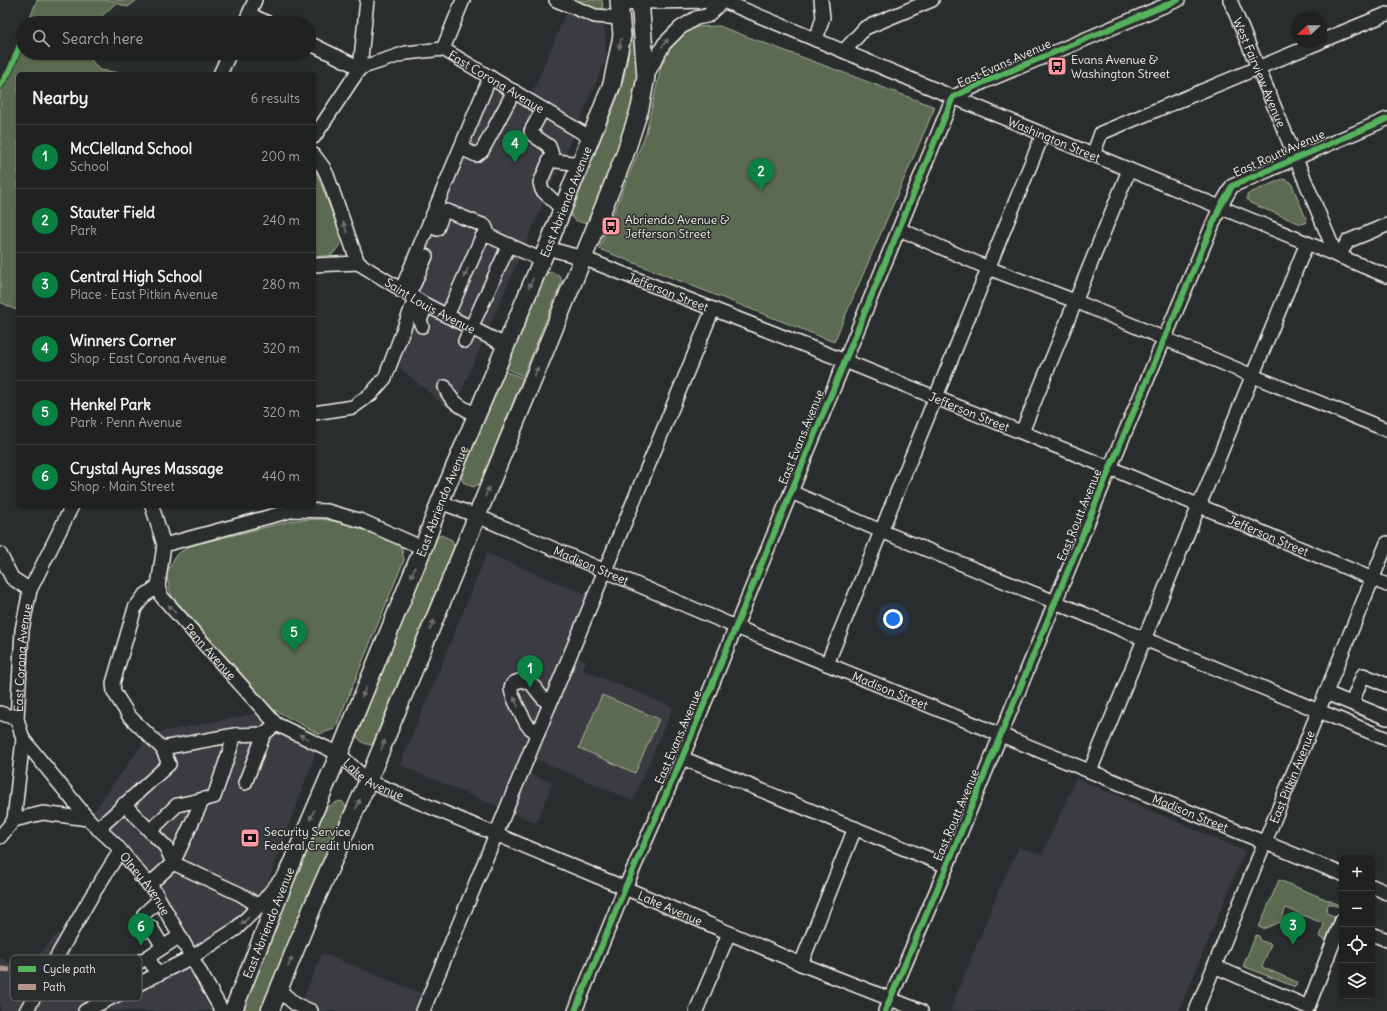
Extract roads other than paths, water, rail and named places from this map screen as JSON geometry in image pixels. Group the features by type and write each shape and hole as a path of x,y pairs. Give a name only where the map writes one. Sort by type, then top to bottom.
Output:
{"main road":[{"path":"270,1011 313,906 368,781 624,157 640,108 646,77 640,1"},
{"name":"East Abriendo Avenue","path":"233,1011 288,870 339,754 423,548 440,502 544,254 612,84 622,36 620,8"}],"street":[{"path":"248,16 255,0"},
{"path":"316,134 360,68 367,0"},
{"path":"444,49 463,0"},
{"path":"556,0 596,16 640,1 723,0"},
{"path":"646,77 664,44 669,38 680,28 696,18 707,16 723,0"},
{"name":"Washington Street","path":"723,0 953,97 1387,276"},
{"path":"816,40 823,17 821,0"},
{"path":"844,51 865,28 932,0"},
{"name":"East Evans Avenue","path":"575,1011 625,888 682,758 953,97 984,82 1178,0"},
{"name":"West Fairview Avenue","path":"1230,0 1337,255"},
{"path":"1327,39 1387,14"},
{"path":"316,46 360,68"},
{"path":"1093,155 1101,133 1305,48"},
{"name":"East Corona Avenue","path":"360,68 406,53 444,49 591,138"},
{"path":"221,72 227,60"},
{"path":"316,413 353,407 371,394 385,378 461,148 490,77"},
{"path":"461,148 476,155 482,151 514,91"},
{"path":"543,109 531,131 533,135 549,146 552,154 540,183 542,190 562,209"},
{"name":"East Routt Avenue","path":"885,1011 947,866 1110,468 1220,207 1232,186 1295,157 1387,119"},
{"path":"826,664 1043,134"},
{"path":"316,158 327,175 358,264 316,265"},
{"path":"549,160 580,164"},
{"path":"1022,432 1129,170"},
{"path":"422,326 412,298 414,284 443,213 447,211 484,226 486,237 447,316"},
{"path":"1337,255 1348,241 1387,225"},
{"path":"899,229 988,268 1075,301 1253,376 1387,430"},
{"name":"Jefferson Street","path":"486,237 509,245 544,254 583,258 936,397 1110,468 1387,585"},
{"path":"1090,771 1307,243"},
{"path":"465,341 509,245"},
{"name":"Saint Louis Avenue","path":"358,264 412,298 505,345"},
{"path":"423,1011 713,309"},
{"path":"445,387 447,394 451,399 462,407 476,414"},
{"path":"791,492 881,531 1387,739"},
{"name":"Madison Street","path":"440,502 477,516 736,627 1265,841 1339,873"},
{"name":"East Corona Avenue","path":"14,820 23,739 17,719 22,630 30,590 71,508"},
{"path":"98,829 169,764 162,748 129,716 114,692 113,683 135,608 144,596 158,586 164,545 153,508"},
{"path":"164,545 294,508 327,511 362,521 423,548"},
{"name":"East Pitkin Avenue","path":"1196,1011 1387,543"},
{"path":"0,554 12,578 30,590"},
{"name":"Penn Avenue","path":"158,586 161,596 276,724 339,754"},
{"path":"1352,703 1363,675 1387,685"},
{"path":"538,733 526,723 512,692 511,686 513,683 518,681 527,682 534,687 542,698 550,704"},
{"path":"1326,692 1387,718"},
{"path":"0,714 17,719"},
{"path":"245,783 264,734 276,724"},
{"path":"162,748 235,736 264,734"},
{"path":"149,885 173,863 208,798 235,736"},
{"name":"Olney Avenue","path":"23,739 88,819 120,851 160,900 222,1011"},
{"name":"Lake Avenue","path":"339,754 368,781 625,888 801,964 921,1011"},
{"path":"682,758 947,866"},
{"path":"150,831 177,805 208,798"},
{"path":"124,804 166,847 173,863 240,894 259,906"},
{"path":"0,837 14,820 43,813 88,819"},
{"path":"801,964 854,828"},
{"path":"58,955 91,897 120,851"},
{"path":"142,982 192,957 236,929 259,906 288,870"},
{"path":"1375,887 1387,893"},
{"path":"144,914 160,900"},
{"path":"163,947 148,929 168,915"},
{"path":"1214,966 1309,1009 1340,927"},
{"path":"696,1011 729,933"},
{"path":"1375,935 1387,940"},
{"path":"142,961 180,936"},
{"path":"148,957 157,974"},
{"path":"279,990 294,1004 311,1011"},
{"path":"26,1011 32,1001"},
{"path":"85,1011 104,1001"}],"place":[{"name":"Evans Avenue & Washington Street","path":"1057,66"},
{"name":"Winners Corner","path":"515,163"},
{"name":"Stauter Field","path":"761,191"},
{"name":"Abriendo Avenue & Jefferson Street","path":"611,226"},
{"name":"Henkel Park","path":"294,652"},
{"name":"McClelland School","path":"530,688"},
{"name":"Security Service Federal Credit Union","path":"250,838"},
{"name":"Central High School","path":"1293,945"},
{"name":"Crystal Ayres Massage","path":"141,946"}]}
